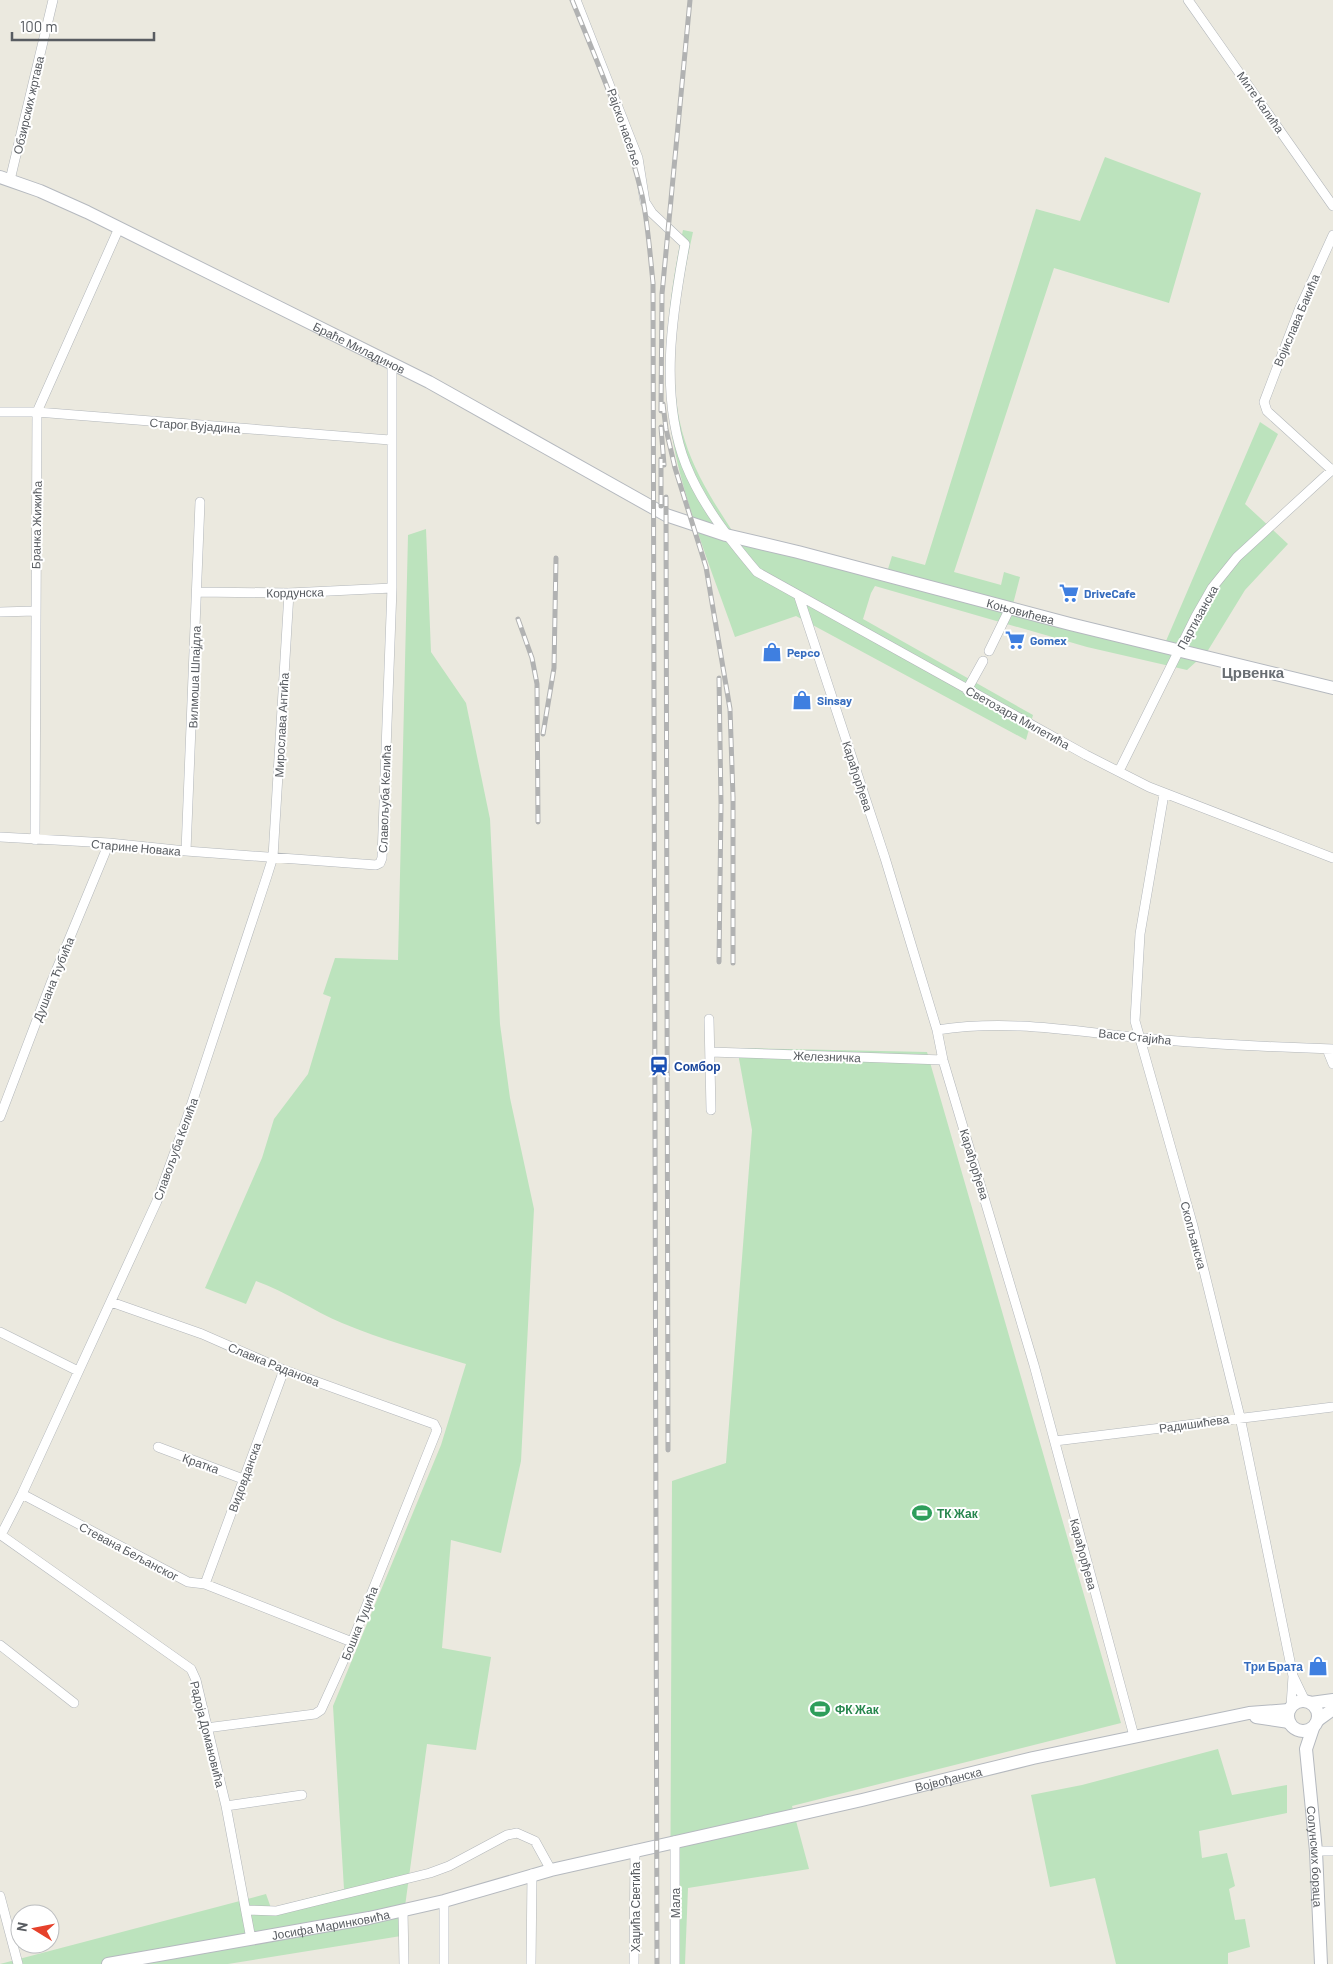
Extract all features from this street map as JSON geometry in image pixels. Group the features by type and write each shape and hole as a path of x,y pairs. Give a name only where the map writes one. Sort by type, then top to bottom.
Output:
{"street":[{"name":"Обзирских жртава","path":"5,179 53,0"},
{"name":"Рајско насеље","path":"576,0 638,158 645,202 652,213 685,244"},
{"name":"Мите Калића","path":"1188,0 1333,206"},
{"name":"Браће Миладинов","path":"5,179 47,194 120,228 392,363 666,515 710,530"},
{"name":"Бранка Жижића","path":"35,840 37,412 120,228"},
{"name":"Војислава Бакића","path":"1333,235 1264,397 1267,411 1333,470"},
{"name":"Светозара Милетића","path":"685,244 674,313 671,356 676,430 692,480 726,535 757,572 967,690 1164,794 1333,858"},
{"name":"Славољуба Келића","path":"111,1302 157,1202 186,1122 273,857 376,865 380,864 382,858 392,588 390,440 392,363"},
{"name":"Старог Вујадина","path":"0,412 37,412 390,440"},
{"name":"Партизанска","path":"1119,771 1204,601 1224,571 1333,470"},
{"name":"Вилмоша Шпајдла","path":"186,851 200,502"},
{"name":"Коњовићева","path":"710,530 1010,608 1333,688"},
{"name":"Кордунска","path":"197,592 289,593 392,588"},
{"name":"Мирослава Антића","path":"273,857 289,593"},
{"name":"Карађорђева","path":"799,597 886,858 937,1030 943,1060 1000,1247 1055,1442 1134,1736"},
{"path":"989,650 1010,608"},
{"path":"0,612 35,611"},
{"path":"967,690 983,661"},
{"name":"Скопљанска","path":"1164,794 1140,934 1135,1021 1193,1226 1240,1417 1293,1676 1291,1717"},
{"name":"Старине Новака","path":"0,837 109,843 273,857"},
{"name":"Душана Ћубића","path":"0,1117 51,983 109,843"},
{"path":"710,1019 711,1110"},
{"name":"Васе Стајића","path":"937,1030 959,1027 1023,1025 1140,1037 1330,1049"},
{"path":"1330,1049 1333,1064"},
{"name":"Железничка","path":"710,1052 943,1060"},
{"name":"Славка Раданова","path":"111,1302 202,1334 284,1370 425,1421 436,1427"},
{"name":"Радоја Домановића","path":"111,1302 1,1535 191,1669 196,1680 226,1806 247,1910 251,1940"},
{"path":"0,1332 78,1371"},
{"name":"Видовданска","path":"205,1584 284,1370"},
{"name":"Радишићева","path":"1055,1442 1240,1417 1333,1407"},
{"name":"Бошка Туцића","path":"206,1728 315,1714 326,1701 352,1642 435,1437 436,1427"},
{"name":"Кратка","path":"158,1447 243,1479"},
{"name":"Стевана Бељанског","path":"22,1494 188,1582 205,1584 352,1642"},
{"path":"0,1645 74,1702"},
{"name":"Скопљанска","path":"1293,1676 1308,1702"},
{"path":"1333,1700 1298,1701 1291,1717 1304,1732 1333,1709"},
{"path":"1308,1702 1318,1710 1315,1724"},
{"name":"Војвођанска","path":"656,1845 862,1800 1134,1736 1254,1712 1291,1717"},
{"name":"Солунских бораца","path":"1291,1717 1306,1749 1316,1851 1321,1964"},
{"name":"Солунских бораца","path":"1306,1749 1315,1724"},
{"path":"226,1806 302,1794"},
{"name":"Јосифа Маринковића","path":"247,1910 276,1911 430,1873 449,1866 506,1835 517,1834 535,1841 551,1870"},
{"name":"Мала","path":"674,1841 675,1964"},
{"name":"Јосифа Маринковића","path":"108,1964 251,1940 444,1902 532,1874 656,1845"},
{"name":"Хаџића Светића","path":"634,1964 635,1850"},
{"path":"1316,1851 1333,1851"},
{"path":"531,1964 532,1874"},
{"path":"0,1896 18,1964"},
{"path":"444,1902 444,1964"},
{"path":"403,1910 404,1964"}],"green space":[{"path":"1105,157 1201,193 1169,303 1054,268 954,572 1001,585 1004,572 1020,577 1013,604 1166,641 1260,422 1278,434 1245,504 1288,544 1245,590 1207,652 1187,670 1087,647 875,586 863,619 1033,715 1026,740 796,616 735,637 688,503 674,449 670,423 667,374 668,326 683,230 693,232 683,283 676,337 675,390 679,416 685,441 694,465 712,499 733,532 888,569 892,556 925,565 1036,209 1080,221"},
{"path":"426,529 431,652 466,703 490,819 500,1024 510,1098 534,1209 521,1461 501,1553 451,1540 442,1648 491,1657 476,1750 427,1744 401,1936 228,1964 0,1964 38,1954 60,1954 60,1948 266,1894 271,1908 344,1889 333,1706 441,1445 466,1364 357,1329 256,1281 246,1304 205,1288 262,1158 274,1119 308,1074 331,997 323,994 335,958 398,960 408,535"},
{"path":"737,1048 927,1052 1121,1723 792,1806 809,1869 688,1888 685,1964 670,1964 672,1481 726,1463 752,1130"},
{"path":"1218,1749 1232,1795 1287,1785 1287,1813 1199,1831 1202,1858 1227,1853 1235,1886 1229,1889 1235,1920 1245,1919 1250,1947 1228,1953 1228,1964 1116,1964 1095,1878 1050,1887 1031,1795 1082,1785"}],"railway":[{"path":"572,0 611,96 628,145 646,217 653,283 657,1964"},
{"path":"661,411 662,294 690,0"},
{"path":"663,404 666,429 675,468 706,567 730,709 733,797 733,963"},
{"path":"661,427 664,465"},
{"path":"661,459 661,506"},
{"path":"666,497 668,1450"},
{"path":"543,734 554,668 556,558"},
{"path":"518,619 532,658 537,684 538,822"},
{"path":"719,678 721,804 719,962"}],"place":[{"name":"DriveCafe","path":"1069,593"},
{"name":"Gomex","path":"1015,640"},
{"name":"Pepco","path":"772,652"},
{"name":"Sinsay","path":"802,700"},
{"name":"Сомбор","path":"659,1066"},
{"name":"ТК Жак","path":"922,1513"},
{"name":"Три Брата","path":"1318,1666"},
{"name":"ФК Жак","path":"820,1709"}],"district":[{"name":"Црвенка","path":"1253,672"}]}
